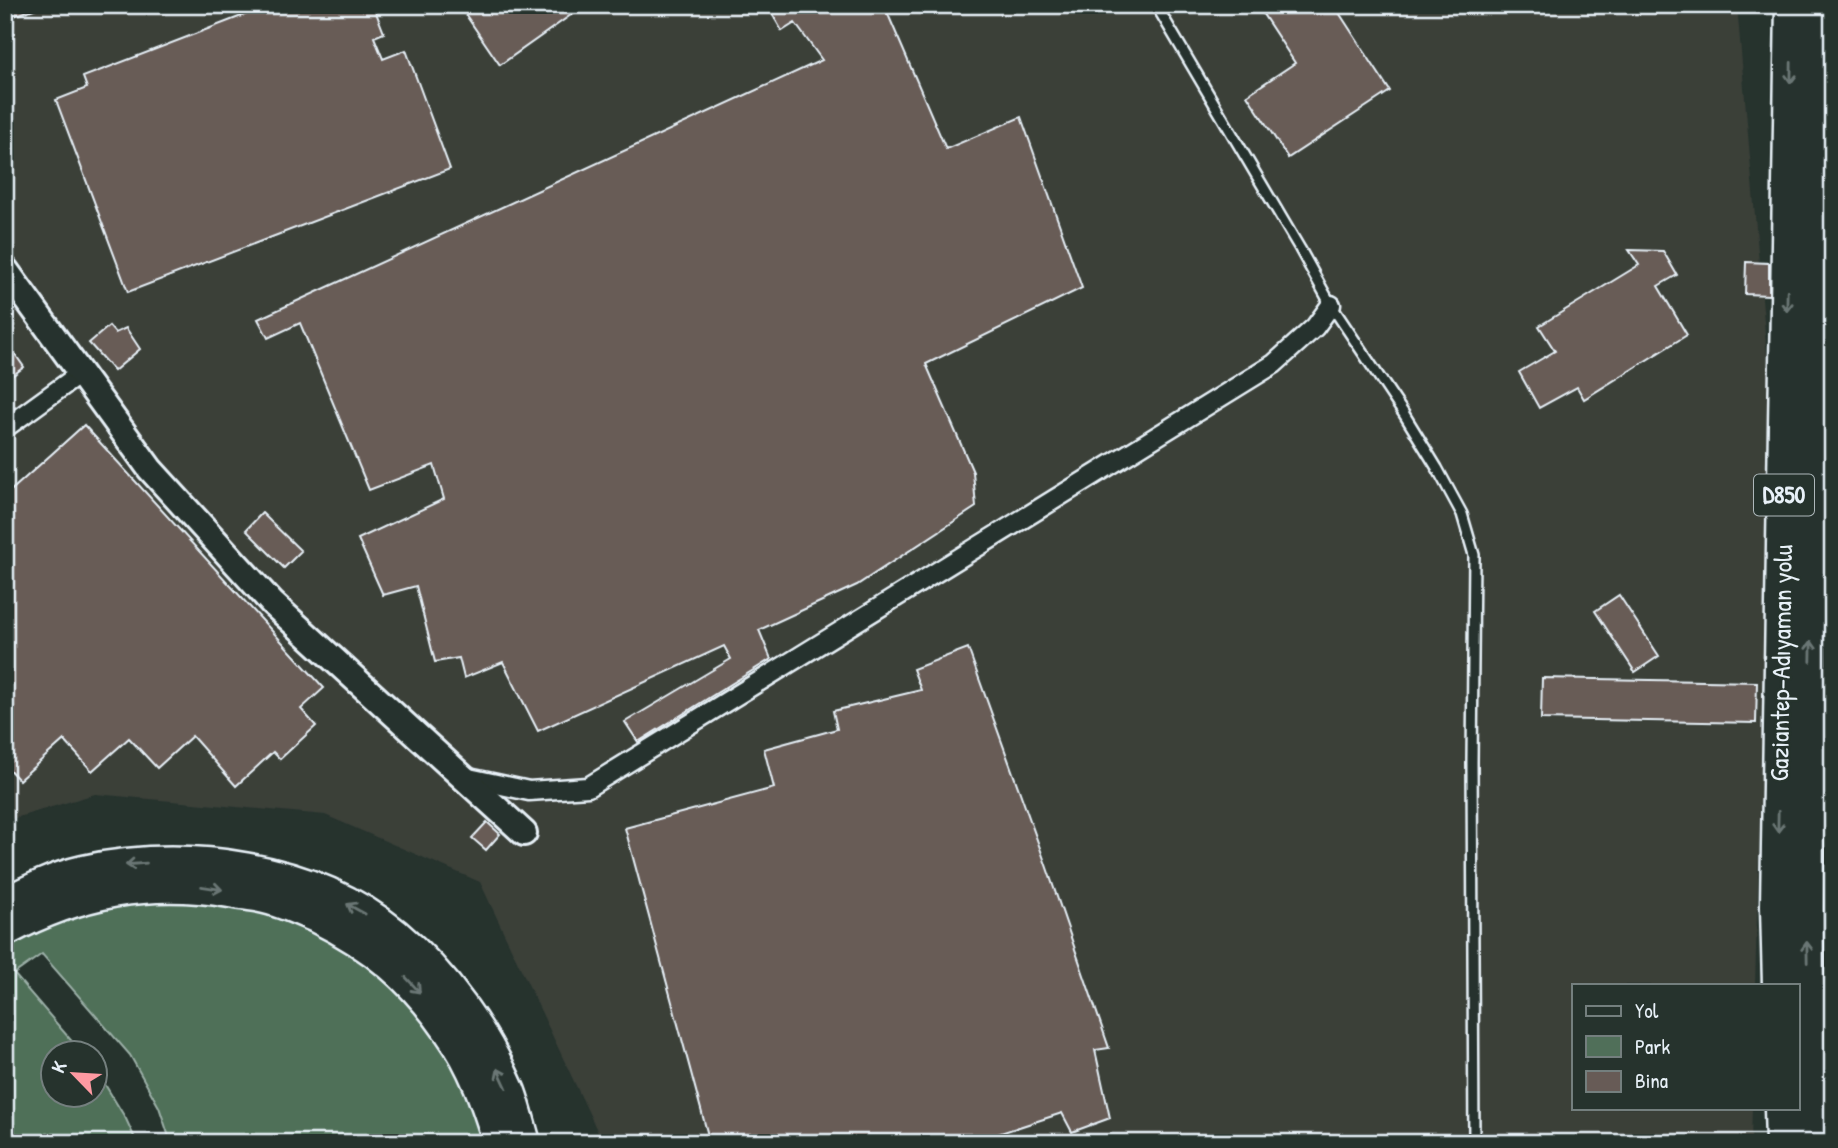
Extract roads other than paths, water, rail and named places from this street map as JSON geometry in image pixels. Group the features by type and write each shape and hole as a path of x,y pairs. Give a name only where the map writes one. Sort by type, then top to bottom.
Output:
{"highway":[{"name":"Gaziantep-Adıyaman yolu","path":"1779,984 1777,893 1792,5"},
{"name":"Gaziantep-Adıyaman yolu","path":"1810,1143 1807,907 1821,753 1826,177 1822,5"},
{"path":"5,904 38,887 81,872 136,863 206,863 266,873 298,882 333,897 394,934 445,987 474,1026 492,1057 510,1094 524,1143"},
{"path":"5,930 65,902 145,886 209,887 263,896 292,905 357,937 404,975 431,1005 453,1033 471,1065 500,1143"},
{"path":"1781,1110 1782,1143"}],"street":[{"path":"5,268 150,469 272,603 524,833"},
{"path":"464,777 529,791 588,787 1275,364 1315,327 1331,305"},
{"path":"5,428 81,373"}],"lane":[{"path":"1156,5 1331,305 1437,468 1462,514 1474,555 1472,762 1475,1143"}]}
